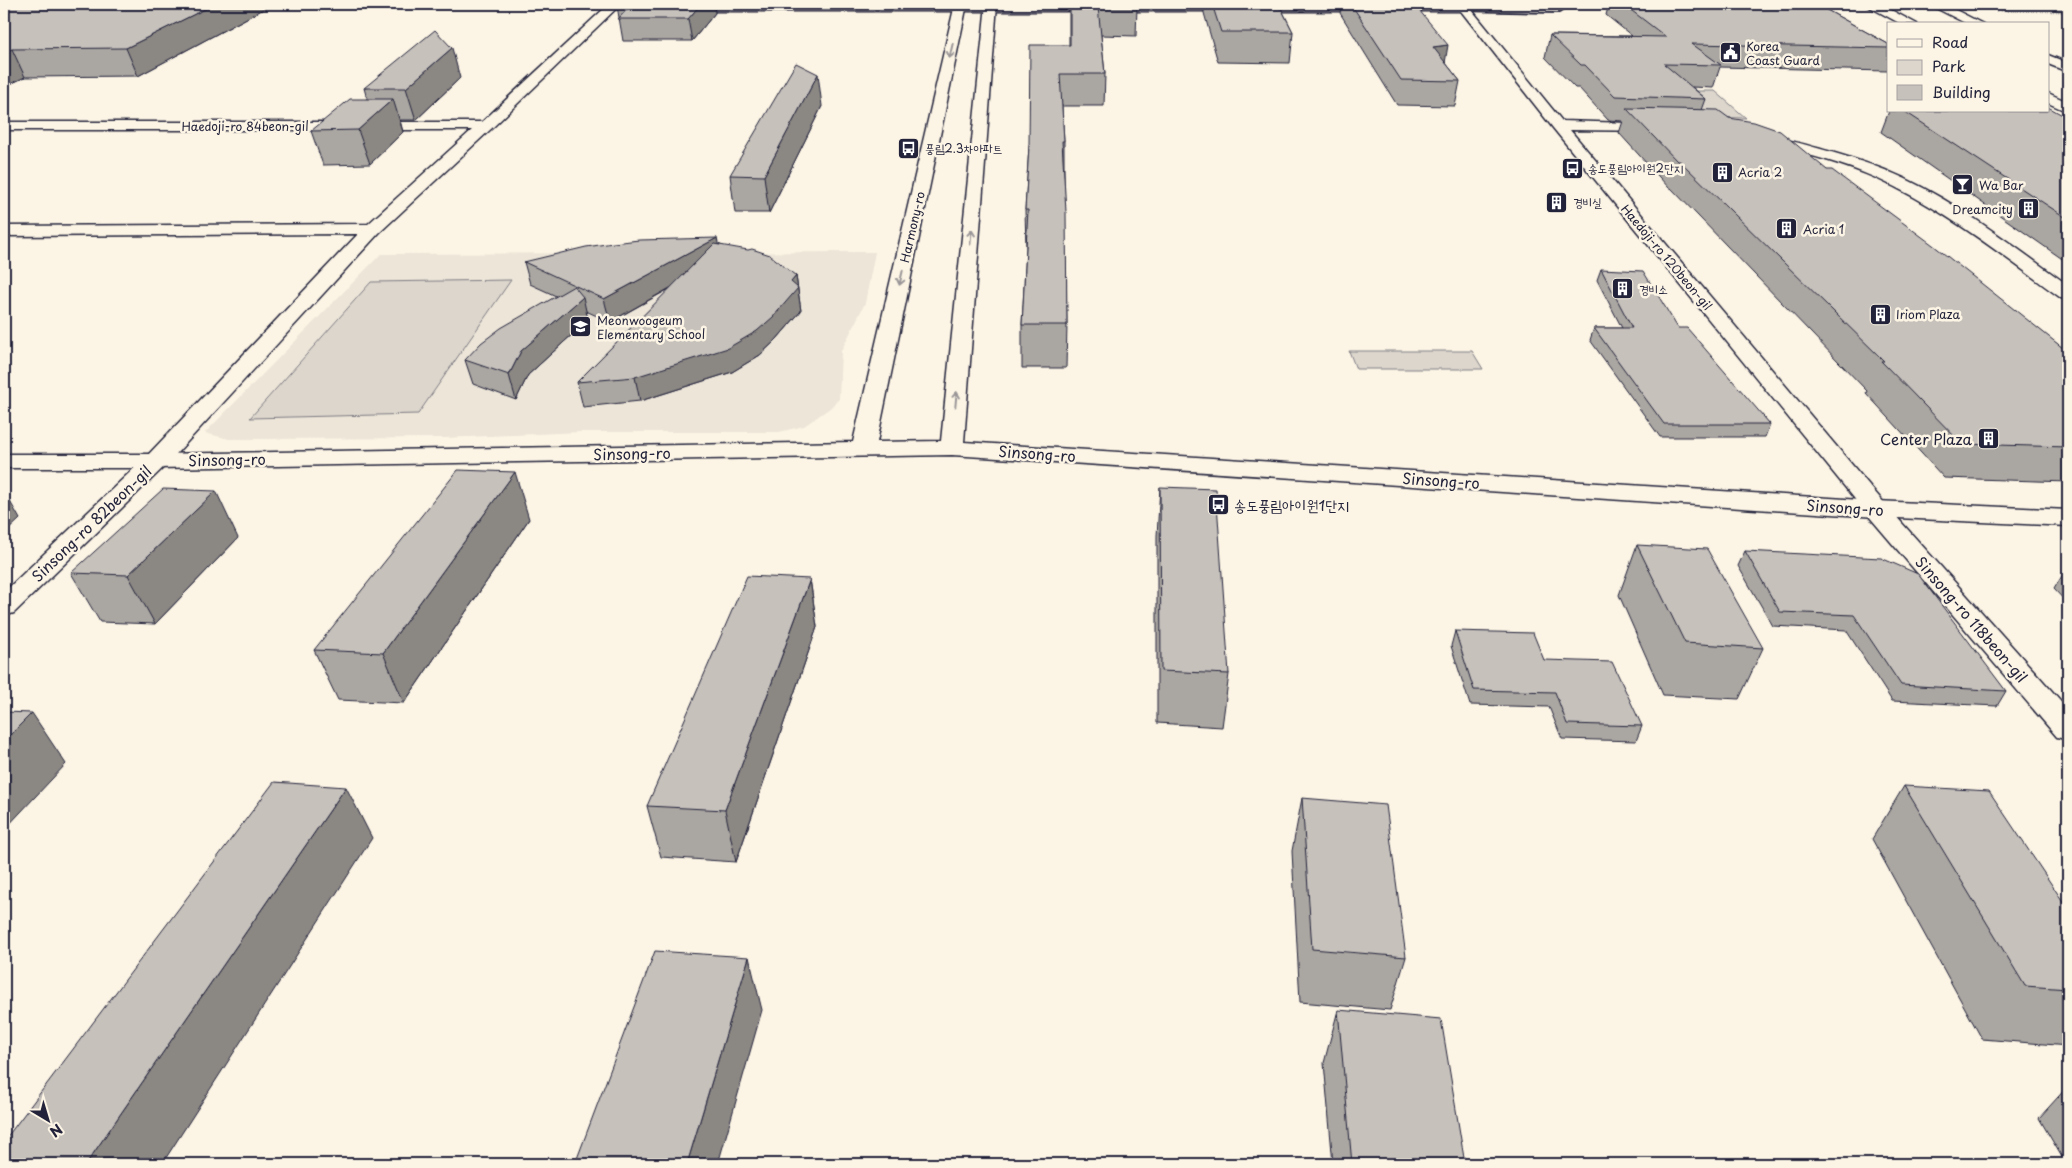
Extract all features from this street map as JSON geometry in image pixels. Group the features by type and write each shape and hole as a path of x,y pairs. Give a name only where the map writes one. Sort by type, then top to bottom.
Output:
{"street":[{"path":"1872,4 1884,8 1908,22"},
{"path":"1927,4 1955,13"},
{"path":"1936,4 1973,22"},
{"name":"Harmony-ro","path":"862,450 961,6"},
{"path":"952,448 991,6"},
{"path":"668,8 1462,6"},
{"name":"Haedoji-ro 120beon-gil","path":"1462,6 1558,125 1876,509"},
{"path":"156,460 373,229 618,7"},
{"path":"2050,60 2068,68"},
{"path":"2050,98 2068,108"},
{"path":"1558,125 1675,128"},
{"name":"Haedoji-ro 84beon-gil","path":"4,126 486,126"},
{"path":"1755,138 1823,154 1881,174 1949,210 2068,294"},
{"path":"4,231 373,229"},
{"name":"Sinsong-ro","path":"4,461 952,448 1876,509 2068,518"},
{"name":"Sinsong-ro 82beon-gil","path":"4,607 156,460"},
{"name":"Sinsong-ro 118beon-gil","path":"1876,509 2068,729"}],"lane":[{"path":"1462,6 1559,9"}],"path":[{"path":"1994,11 2068,12"}],"shaded area":[{"name":"Meonwoogeum Elementary School","path":"875,252 865,303 841,351 839,399 830,408 804,426 779,432 580,432 445,438 229,439 205,433 381,254"}],"green space":[{"path":"1672,91 1715,91 1746,118 1701,117"},
{"path":"511,280 418,414 250,418 371,282"},
{"path":"1349,351 1472,351 1483,369 1356,369"}],"building":[{"path":"4,4 215,4 126,48 12,49 4,52"},
{"path":"619,4 701,4 688,19 618,19 631,5 617,6"},
{"path":"1070,4 1136,4 1137,7 1098,7 1105,74 1060,74 1066,212 1067,325 1022,325 1028,210 1025,210 1029,146 1030,45 1070,45"},
{"path":"1212,4 1279,4 1293,32 1221,32"},
{"path":"1351,4 1414,4 1448,45 1433,47 1460,81 1401,80"},
{"path":"1623,4 1816,4 1887,43 1887,48 1692,44 1721,65 1664,64 1706,99 1615,96 1585,65 1581,65 1550,35 1666,37"},
{"path":"435,30 452,48 406,88 364,88"},
{"path":"796,63 818,74 764,176 730,175"},
{"path":"350,99 393,99 358,130 311,131"},
{"path":"1626,108 1718,110 1729,118 1754,122 1780,131 1827,170 1832,170 1933,245 2068,352 2068,447 1962,444 1881,361 1884,361 1680,161 1677,161"},
{"path":"2050,108 2068,118 2068,219 1906,112 2050,112"},
{"path":"717,238 604,299 524,262 586,247 613,243 639,240"},
{"path":"714,244 748,250 752,249 770,255 796,276 791,282 798,288 773,317 757,331 728,348 635,377 577,382"},
{"path":"1601,269 1643,271 1678,328 1687,328 1770,424 1664,424 1594,328 1632,328"},
{"path":"574,286 583,297 521,351 509,375 465,360 481,343 501,328"},
{"path":"458,470 515,472 383,653 314,650"},
{"path":"1160,487 1216,489 1229,674 1161,671"},
{"path":"163,489 216,491 128,575 71,573"},
{"path":"1637,545 1707,549 1763,648 1685,643"},
{"path":"1745,551 1881,558 1918,574 2006,691 1901,685 1854,615 1780,612"},
{"path":"747,576 810,579 725,810 647,806"},
{"path":"1455,631 1533,633 1544,660 1612,662 1642,726 1567,724 1555,692 1474,690"},
{"path":"4,712 32,713 4,741"},
{"path":"274,782 346,787 86,1164 4,1164 4,1141"},
{"path":"1904,786 1989,791 2068,909 2068,989 2025,986"},
{"path":"1302,798 1386,805 1406,957 1312,949"},
{"path":"655,951 749,957 687,1164 575,1164"},
{"path":"1338,1010 1441,1019 1465,1164 1352,1164"}],"tunnel":[{"path":"2056,4 2068,9"}],"place":[{"name":"Korea Coast Guard","path":"1730,53"},
{"name":"풍림2.3차아파트","path":"909,148"},
{"name":"송도풍림아이원2단지","path":"1572,168"},
{"name":"Acria 2","path":"1722,172"},
{"name":"Wa Bar","path":"1963,185"},
{"name":"경비실","path":"1557,202"},
{"name":"Dreamcity","path":"2029,209"},
{"name":"Acria 1","path":"1787,229"},
{"name":"경비소","path":"1623,289"},
{"name":"Iriom Plaza","path":"1880,314"},
{"name":"Meonwoogeum Elementary School","path":"581,327"},
{"name":"Center Plaza","path":"1988,438"},
{"name":"송도풍림아이원1단지","path":"1218,504"}]}
